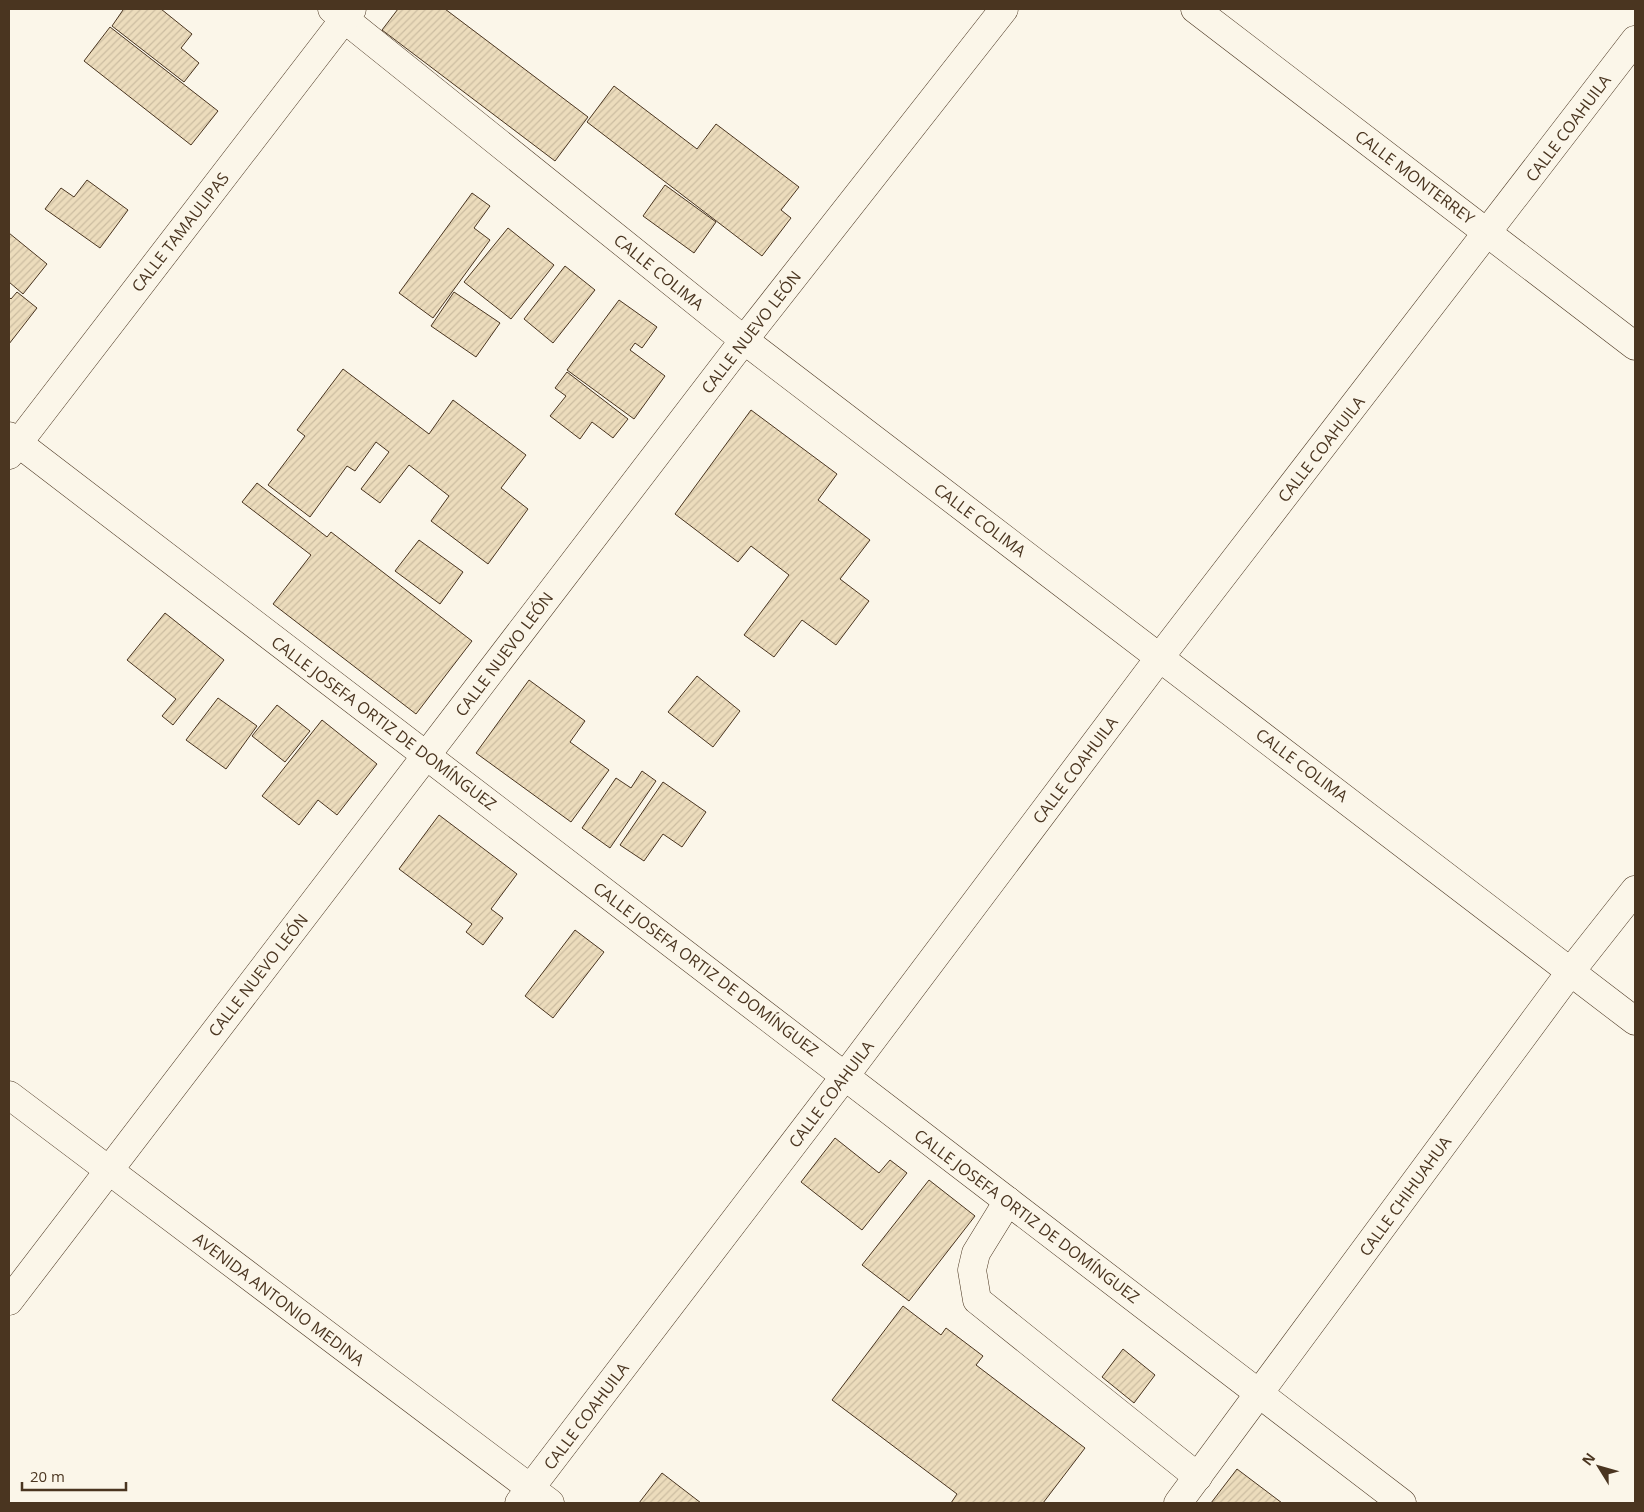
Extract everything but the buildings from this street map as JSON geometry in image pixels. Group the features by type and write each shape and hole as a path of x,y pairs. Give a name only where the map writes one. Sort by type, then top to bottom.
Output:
{"street":[{"name":"CALLE NUEVO LEÓN","path":"9,1302 744,340 1004,9"},
{"name":"CALLE MONTERREY","path":"1195,9 1635,346"},
{"name":"CALLE COLIMA","path":"343,12 744,340 1635,1020"},
{"name":"CALLE TAMAULIPAS","path":"12,444 343,12"},
{"name":"CALLE COAHUILA","path":"533,1498 845,1076 1160,657 1635,40"},
{"name":"CALLE JOSEFA ORTIZ DE DOMÍNGUEZ","path":"12,444 426,756 1402,1503"},
{"name":"CALLE CHIHUAHUA","path":"1178,1503 1571,971 1635,890"},
{"name":"AVENIDA ANTONIO MEDINA","path":"9,1095 533,1498"},
{"path":"1008,1201 976,1253 972,1270 977,1300 1198,1477"}]}
